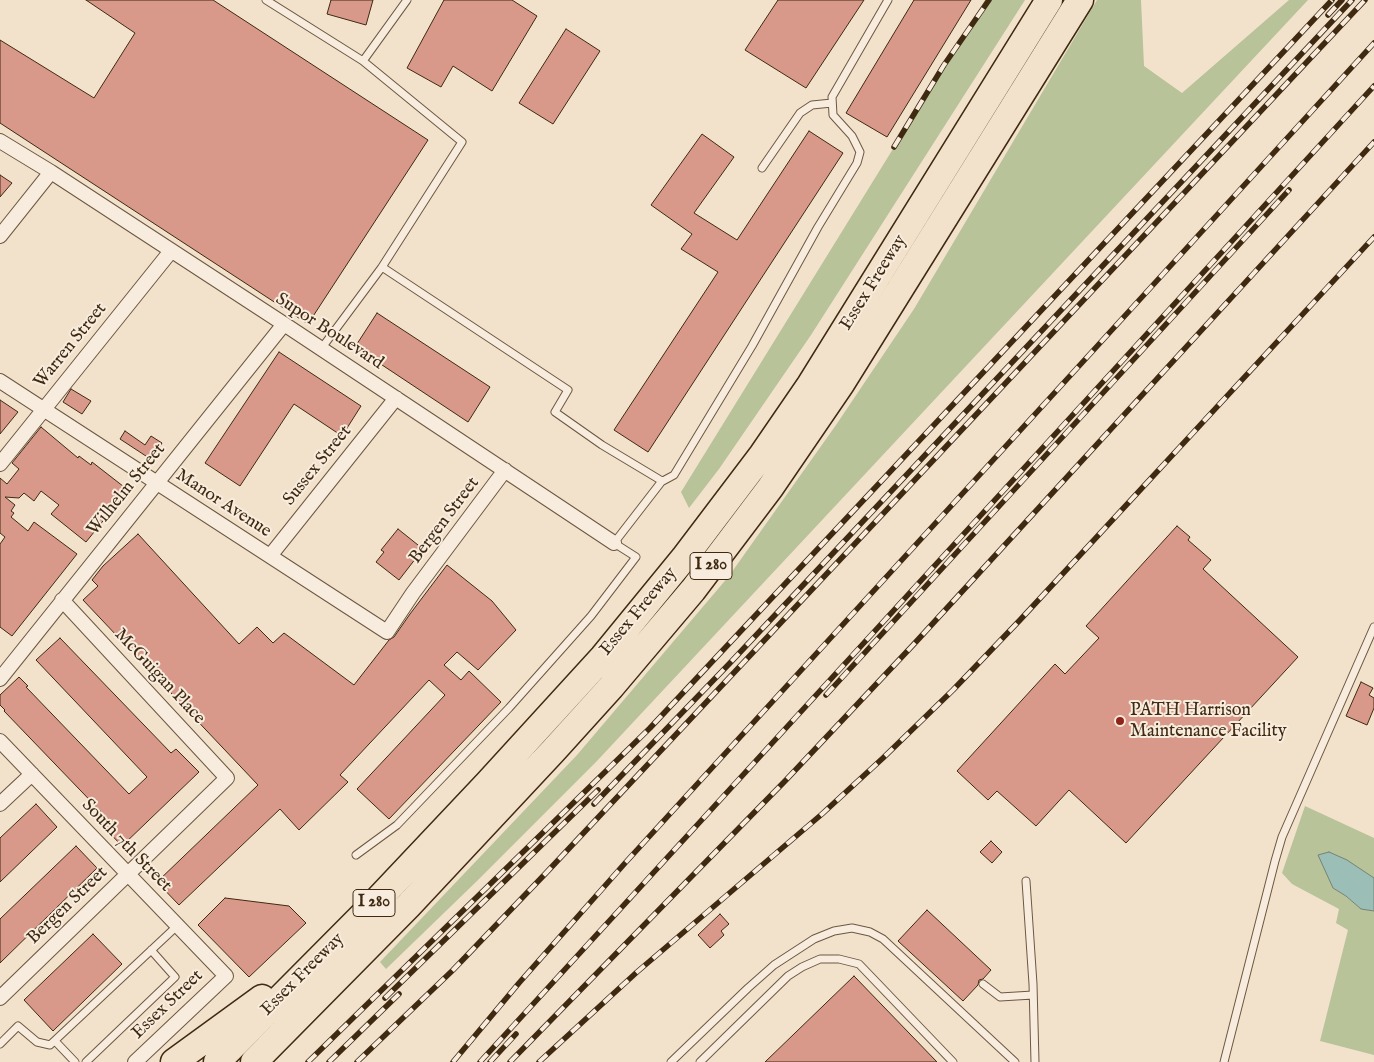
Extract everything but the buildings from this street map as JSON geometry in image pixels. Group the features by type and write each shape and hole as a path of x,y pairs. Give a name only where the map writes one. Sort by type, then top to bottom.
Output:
{"highway":[{"name":"Essex Freeway","path":"217,1062 434,841 575,688 658,591 711,524 814,378 1049,0"},
{"name":"Essex Freeway","path":"254,1062 408,906 554,751 617,680 692,590 770,488 841,384 1080,0"},
{"path":"174,1062 271,992 304,974"}],"street":[{"name":"Supor Boulevard","path":"0,142 50,172 284,324 614,543"},
{"path":"0,236 50,172"},
{"name":"Warren Street","path":"0,464 171,251"},
{"name":"Wilhelm Street","path":"0,679 284,324"},
{"name":"Manor Avenue","path":"0,381 387,632 413,593"},
{"name":"Sussex Street","path":"270,556 396,398"},
{"name":"Bergen Street","path":"413,593 505,470"},
{"name":"McGuigan Place","path":"62,600 227,778"},
{"name":"South 7th Street","path":"0,742 226,976"},
{"path":"0,804 32,774"},
{"name":"Bergen Street","path":"0,998 227,778"},
{"name":"Essex Street","path":"136,1062 226,976"}],"lane":[{"path":"266,0 363,60 462,142 382,267 321,349"},
{"path":"363,60 407,0"},
{"path":"614,543 661,482 674,475 752,346 818,227 857,163 860,152 852,136 833,115 832,97 888,0"},
{"path":"762,168 800,113 812,106 832,103"},
{"path":"382,267 568,390 555,412 602,445 661,482"},
{"name":"Supor Boulevard","path":"356,855 397,824 509,708 590,616 636,557 614,543"},
{"path":"1224,1062 1282,838 1374,626"},
{"path":"1026,881 1035,1062"},
{"path":"0,1044 18,1026 37,1042 50,1045 177,926"},
{"path":"671,1062 774,965 814,939 834,931 852,928 870,932 882,939 1015,1062"},
{"path":"86,1062 175,977 150,950"},
{"path":"700,1062 788,976 820,959 839,959 859,964 953,1062"},
{"path":"983,984 1000,998 1033,994"},
{"path":"55,1041 75,1062"}],"green space":[{"path":"985,0 1025,0 811,335 719,469 689,508 681,492"},
{"path":"1097,0 1141,0 1144,66 1182,93 1289,0 1308,0 596,762 386,969 380,962 577,755 729,576 836,425 914,309"},
{"path":"1305,806 1374,838 1374,878 1371,877 1333,888 1361,909 1374,911 1374,1055 1320,1041 1348,930 1336,923 1339,909 1292,884 1282,873"}],"water":[{"path":"1329,852 1347,860 1374,878 1374,911 1361,909 1333,888 1318,855"}],"railway":[{"path":"894,147 944,65 989,0"},
{"path":"308,1062 650,728 1332,0"},
{"path":"1328,15 1342,0"},
{"path":"594,804 730,663 1352,0"},
{"path":"357,1062 453,970 546,873 1365,0"},
{"path":"453,1062 519,983 626,862 1374,43"},
{"path":"480,1062 1374,86"},
{"path":"510,1062 786,780 914,644 1374,142"},
{"path":"826,695 1289,190"},
{"path":"539,1062 637,972 822,814 953,690 1374,237"},
{"path":"385,998 598,790"},
{"path":"329,1062 399,994"},
{"path":"490,1062 516,1034"}],"place":[{"name":"PATH Harrison Maintenance Facility","path":"1120,721"}]}
